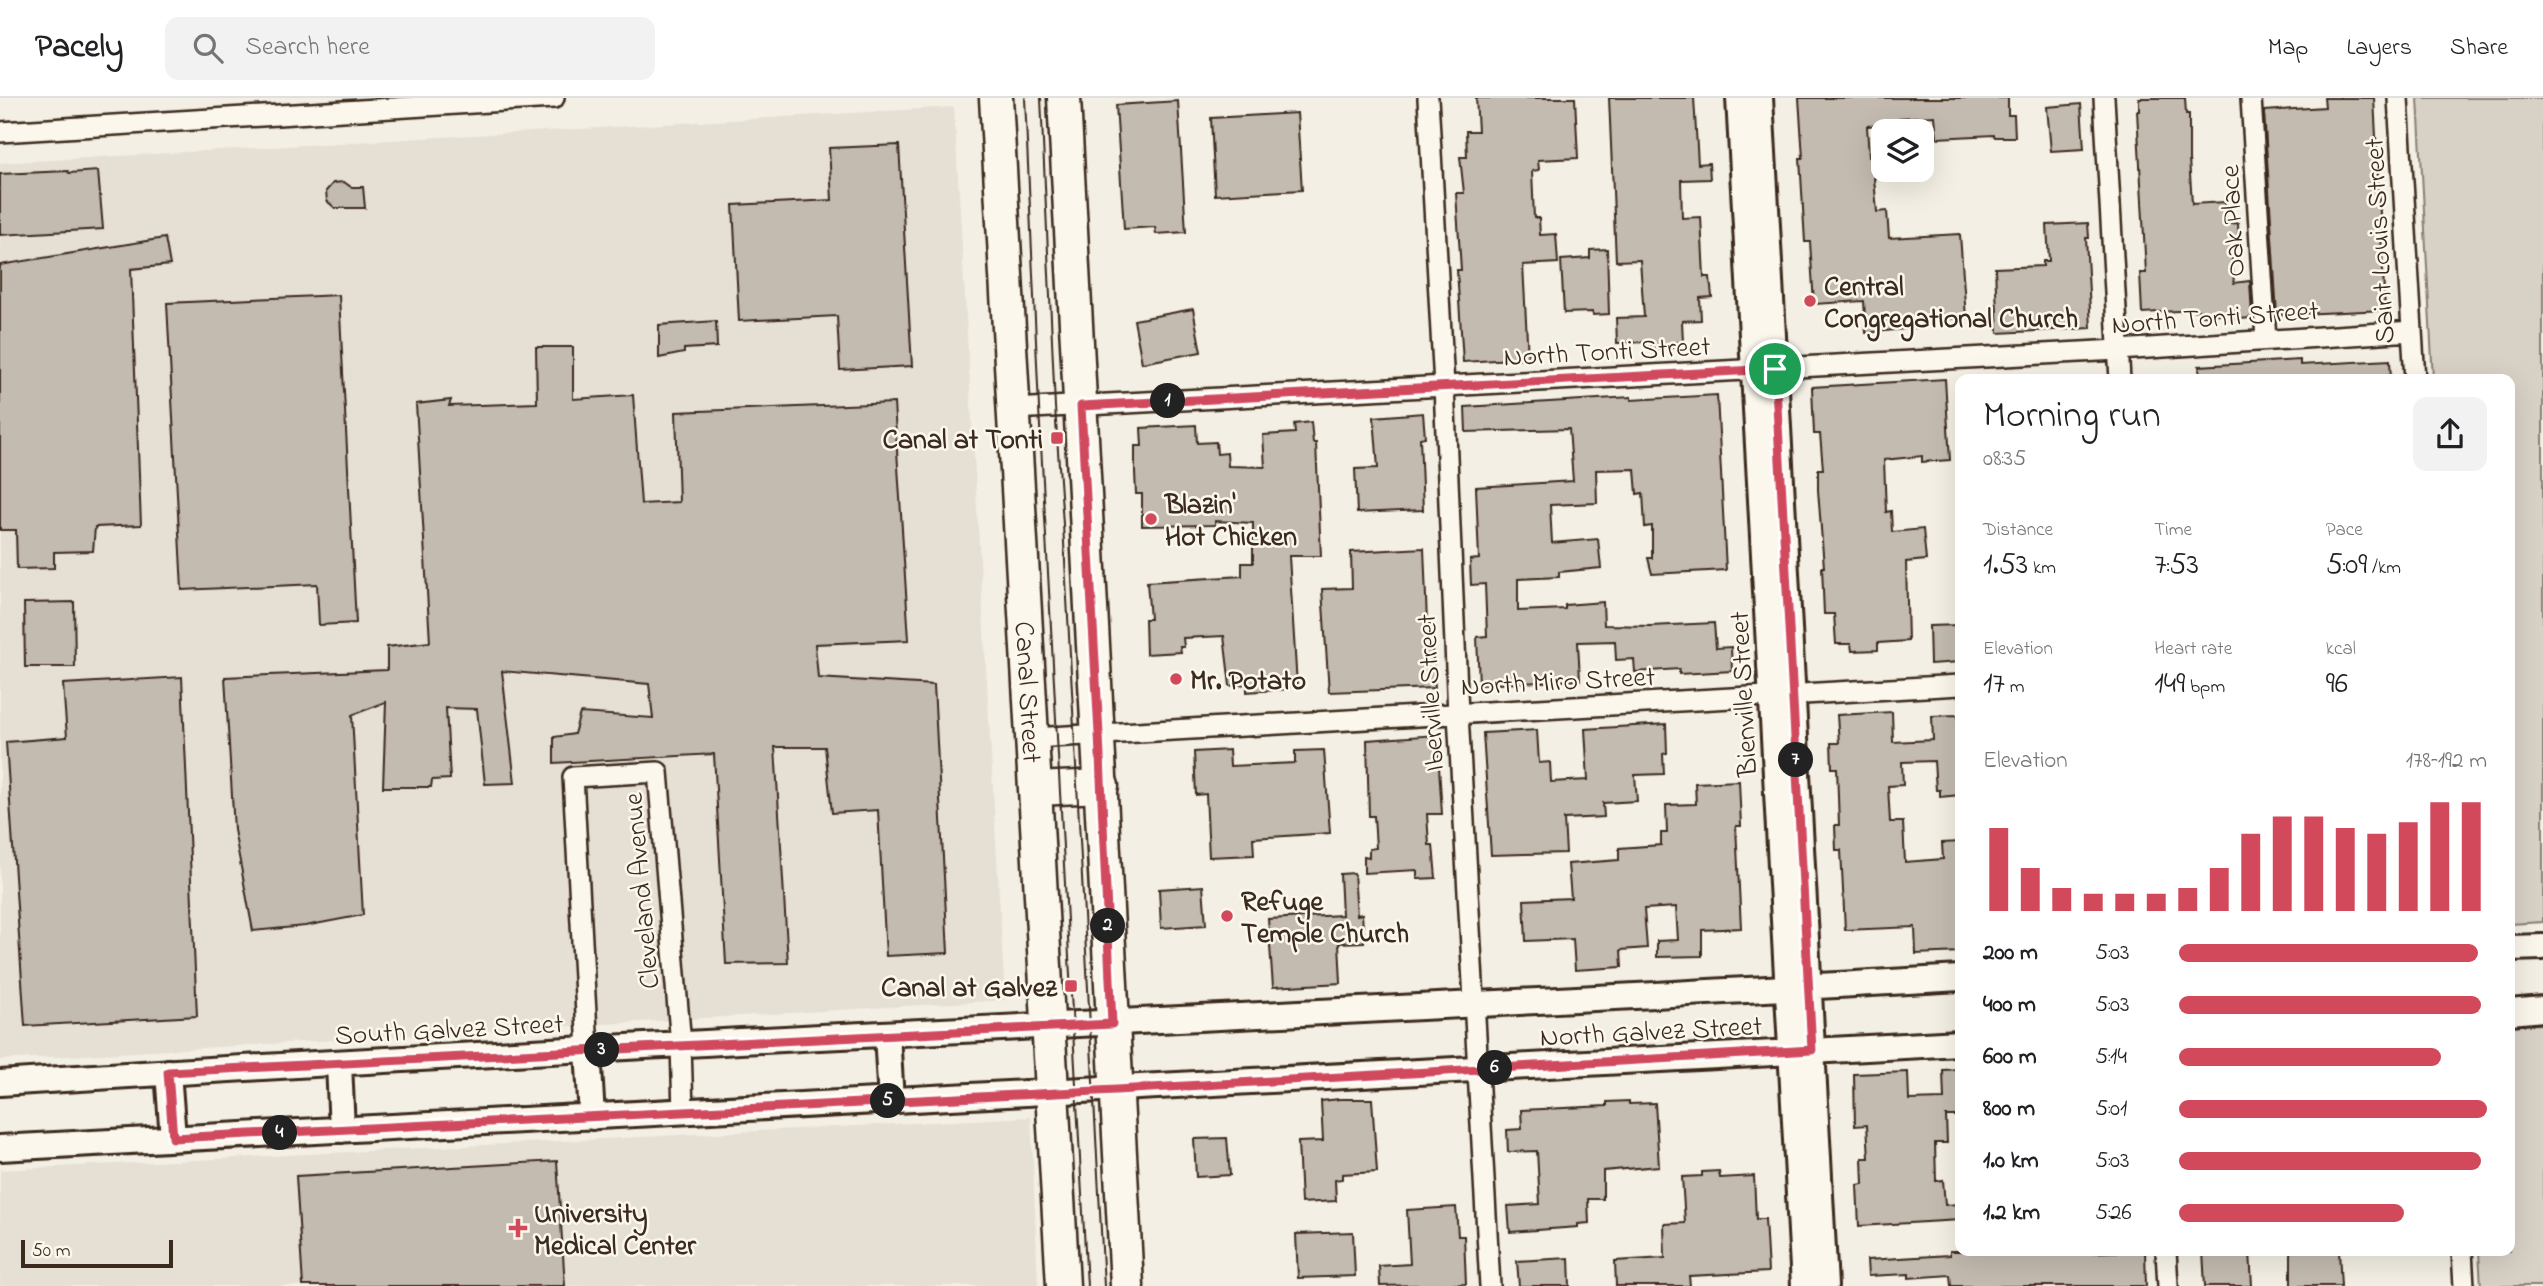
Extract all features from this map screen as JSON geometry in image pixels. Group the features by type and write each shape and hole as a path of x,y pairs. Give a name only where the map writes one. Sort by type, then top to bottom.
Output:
{"main road":[{"name":"Canal Street","path":"996,98 1063,1286"},
{"path":"1064,98 1127,1286"},
{"path":"1036,789 1101,786"}],"street":[{"path":"0,132 288,106 554,98"},
{"name":"Iberville Street","path":"1428,98 1490,1286"},
{"name":"Bienville Street","path":"1739,98 1764,369 1798,987 1804,1286"},
{"name":"Bienville Street","path":"1760,98 1764,369"},
{"path":"2104,98 2120,374"},
{"name":"Oak Place","path":"2251,98 2266,340"},
{"name":"Saint Louis Street","path":"2398,98 2414,374"},
{"name":"North Tonti Street","path":"1014,409 2118,350 2412,331"},
{"name":"North Miro Street","path":"1033,738 1955,685"},
{"name":"Cleveland Avenue","path":"588,1050 573,776 658,772 681,1045 683,1112"},
{"path":"2515,948 2543,947"},
{"name":"North Galvez Street","path":"1112,1024 1955,978"},
{"path":"2515,1012 2543,1010"},
{"name":"South Galvez Street","path":"0,1083 1112,1024"},
{"path":"887,1034 891,1101"},
{"name":"North Galvez Street","path":"1052,1093 1955,1042"},
{"path":"588,1050 592,1117"},
{"name":"Bienville Street","path":"1801,1051 1825,1286"},
{"path":"339,1064 341,1130"},
{"path":"168,1072 173,1138"},
{"path":"0,1149 1052,1093"},
{"path":"2166,1256 2168,1286"},
{"path":"2462,1256 2464,1286"}],"shaded area":[{"path":"2418,98 2543,98 2543,922 2515,924 2515,374 2433,374"},
{"path":"954,107 1005,1000 0,1060 0,163"},
{"path":"2543,1024 2543,1286 2481,1286 2479,1256 2515,1256 2515,1025"},
{"name":"University Medical Center","path":"1031,1117 1038,1286 0,1286 0,1170"}],"building":[{"path":"1476,98 1575,98 1578,158 1538,160 1539,170 1532,171 1534,218 1539,218 1540,235 1556,234 1558,263 1523,265 1528,358 1463,362 1457,270 1461,270 1456,193 1464,193 1460,157 1467,157 1466,131 1478,131"},
{"path":"1609,98 1694,98 1698,164 1709,163 1710,179 1681,180 1682,218 1701,217 1704,277 1710,277 1712,297 1700,298 1701,320 1682,321 1683,342 1671,343 1672,348 1651,349 1651,342 1617,343 1616,318 1644,317 1640,260 1616,261"},
{"path":"1799,98 2008,98 2008,115 2014,115 2015,137 1994,135 1937,138 1935,116 1871,119 1871,126 1867,126 1871,182 1874,182 1877,212 1887,211 1889,238 1960,234 1966,318 1923,320 1923,327 1866,333 1864,301 1814,304 1810,242 1805,242 1800,158 1803,158"},
{"path":"2139,98 2185,98 2186,114 2189,114 2192,204 2225,202 2226,224 2238,223 2239,248 2231,248 2234,283 2250,281 2252,318 2225,320 2225,314 2203,315 2202,311 2196,310 2142,313 2140,273 2146,273 2137,111"},
{"path":"2324,98 2374,98 2385,310 2277,315 2264,111 2325,107"},
{"path":"1178,101 1186,232 1156,234 1155,227 1124,229 1116,105"},
{"path":"2081,104 2084,149 2051,151 2047,107"},
{"path":"1297,113 1302,190 1215,195 1211,118"},
{"path":"899,145 912,366 840,370 837,316 739,321 733,205 832,200 829,148"},
{"path":"98,171 103,229 0,235 0,174"},
{"path":"344,182 351,187 363,187 365,208 335,208 327,201 326,191 333,183"},
{"path":"2088,223 2089,238 2086,238 2091,328 1998,333 1995,268 2043,266 2043,261 2049,261 2047,225"},
{"path":"165,238 170,265 131,269 141,525 95,527 93,551 54,552 54,568 17,569 16,530 0,530 0,265"},
{"path":"1607,249 1609,314 1564,313 1561,260 1590,258 1590,250"},
{"path":"339,295 356,623 319,625 317,584 182,590 167,303"},
{"path":"1193,309 1201,352 1142,363 1134,320"},
{"path":"716,321 717,347 684,349 684,353 659,358 659,325"},
{"path":"536,347 573,347 573,399 633,395 641,504 679,502 676,412 894,403 909,640 815,644 818,678 934,685 948,953 886,956 878,810 832,813 825,747 775,747 788,963 726,964 714,754 554,763 554,737 574,734 580,713 653,718 649,684 502,671 515,783 485,784 477,709 446,708 450,779 432,780 431,787 383,787 386,702 352,715 363,915 305,926 253,931 234,830 225,677 387,670 387,647 430,642 416,404 451,400 449,406 537,403"},
{"path":"2300,360 2300,365 2390,360 2391,374 2200,374 2199,366"},
{"path":"1945,379 1950,460 1922,462 1922,456 1884,460 1886,512 1891,511 1892,532 1923,529 1926,560 1906,562 1908,641 1878,643 1878,650 1852,651 1851,644 1836,644 1834,614 1824,614 1824,567 1818,490 1818,469 1823,469 1820,434 1814,434 1812,387"},
{"path":"1717,395 1726,570 1652,574 1648,558 1652,558 1652,526 1645,527 1643,493 1637,494 1635,469 1596,470 1597,503 1550,505 1552,543 1598,539 1601,568 1559,572 1559,577 1518,579 1518,611 1565,609 1565,605 1603,602 1604,625 1714,623 1716,648 1731,647 1732,671 1679,674 1679,669 1635,672 1634,659 1616,660 1615,641 1578,642 1580,680 1479,685 1477,637 1487,636 1485,584 1471,585 1470,560 1479,559 1476,487 1573,481 1569,429 1466,432 1465,407"},
{"path":"1423,413 1425,437 1420,438 1423,510 1357,513 1355,469 1378,468 1374,417"},
{"path":"1311,422 1313,443 1316,443 1321,556 1289,556 1297,686 1247,692 1247,684 1230,686 1224,636 1183,638 1184,647 1180,647 1181,652 1146,654 1145,619 1150,619 1147,582 1242,576 1242,563 1253,563 1253,523 1215,521 1215,525 1142,526 1142,494 1136,494 1135,472 1135,446 1142,446 1141,428 1196,425 1197,443 1216,442 1217,454 1227,453 1228,466 1265,467 1263,435 1295,433 1294,424"},
{"path":"1424,548 1427,623 1430,622 1435,688 1329,692 1322,589 1352,588 1351,552"},
{"path":"74,602 75,667 25,667 24,603"},
{"path":"1955,625 1955,662 1930,664 1929,626"},
{"path":"182,677 197,1016 25,1026 6,742 67,737 63,684"},
{"path":"1892,712 1893,742 1933,740 1932,716 1955,715 1955,796 1940,797 1940,790 1936,790 1934,761 1902,762 1903,785 1888,786 1890,822 1903,822 1905,862 1943,859 1942,843 1955,842 1955,952 1916,954 1915,927 1845,930 1841,850 1836,850 1835,825 1839,825 1837,768 1832,768 1831,743 1839,743 1837,715"},
{"path":"1666,724 1667,753 1663,754 1664,774 1635,775 1637,801 1603,803 1604,817 1564,819 1566,853 1491,855 1483,733 1537,730 1539,763 1550,762 1551,782 1588,780 1585,729"},
{"path":"1437,735 1442,814 1427,814 1429,845 1433,845 1436,878 1417,879 1417,870 1364,873 1364,856 1369,857 1369,849 1376,848 1374,816 1369,816 1367,740"},
{"path":"1229,750 1230,766 1295,763 1295,751 1324,750 1330,833 1253,838 1254,855 1209,857 1206,794 1196,795 1194,752"},
{"path":"1739,781 1741,826 1736,826 1741,928 1702,930 1702,956 1657,957 1657,941 1678,940 1676,907 1644,909 1647,948 1621,950 1622,967 1575,970 1573,939 1526,941 1524,900 1571,898 1568,864 1619,860 1619,848 1661,845 1661,833 1667,833 1666,805 1696,804 1695,783"},
{"path":"1354,873 1357,915 1362,914 1364,942 1339,943 1341,983 1273,987 1268,919 1342,915 1340,874"},
{"path":"1203,886 1206,925 1161,928 1159,889"},
{"path":"1955,1069 1955,1116 1946,1116 1947,1143 1935,1143 1936,1181 1943,1180 1945,1205 1955,1204 1955,1220 1859,1226 1857,1185 1863,1184 1862,1158 1869,1158 1867,1125 1855,1126 1854,1074 1908,1072 1909,1100 1944,1099 1943,1070"},
{"path":"1372,1099 1377,1172 1342,1174 1342,1179 1335,1180 1336,1201 1301,1203 1298,1142 1323,1141 1321,1101"},
{"path":"1629,1101 1629,1104 1655,1103 1659,1166 1603,1171 1603,1199 1588,1199 1589,1223 1578,1224 1578,1227 1510,1232 1508,1206 1540,1204 1537,1151 1508,1152 1507,1130 1522,1129 1521,1110 1607,1106 1607,1102"},
{"path":"1227,1138 1230,1175 1196,1177 1194,1139"},
{"path":"557,1161 565,1286 303,1286 296,1176"},
{"path":"1719,1171 1720,1178 1754,1176 1756,1219 1765,1219 1768,1272 1689,1276 1690,1286 1616,1286 1615,1261 1665,1258 1664,1224 1685,1223 1682,1177 1702,1176 1702,1172"},
{"path":"1456,1207 1458,1236 1464,1236 1466,1284 1380,1286 1379,1266 1410,1264 1407,1210"},
{"path":"1353,1232 1355,1276 1298,1278 1296,1234"},
{"path":"1950,1251 1955,1251 1955,1256 2145,1256 2146,1286 1951,1286 1950,1275 1909,1278 1909,1274 1868,1276 1867,1260 1950,1255"},
{"path":"2203,1256 2250,1256 2252,1286 2205,1286"},
{"path":"2291,1256 2339,1256 2341,1286 2291,1286"},
{"path":"1569,1258 1570,1286 1519,1286 1517,1261"}],"tram line":[{"path":"1025,98 1039,408 1087,1286"},
{"path":"1041,98 1055,407 1104,1286"}],"place":[{"name":"Central Congregational Church","path":"1810,301"},
{"name":"Canal at Tonti","path":"1057,438"},
{"name":"Blazin' Hot Chicken","path":"1151,519"},
{"name":"Mr. Potato","path":"1176,679"},
{"name":"Refuge Temple Church","path":"1227,916"},
{"name":"Canal at Galvez","path":"1071,986"},
{"name":"University Medical Center","path":"518,1228"}],"route":[{"path":"1775,369 1812,1050 1116,1090 173,1138 168,1072 1112,1024 1081,406 1775,369"}]}
